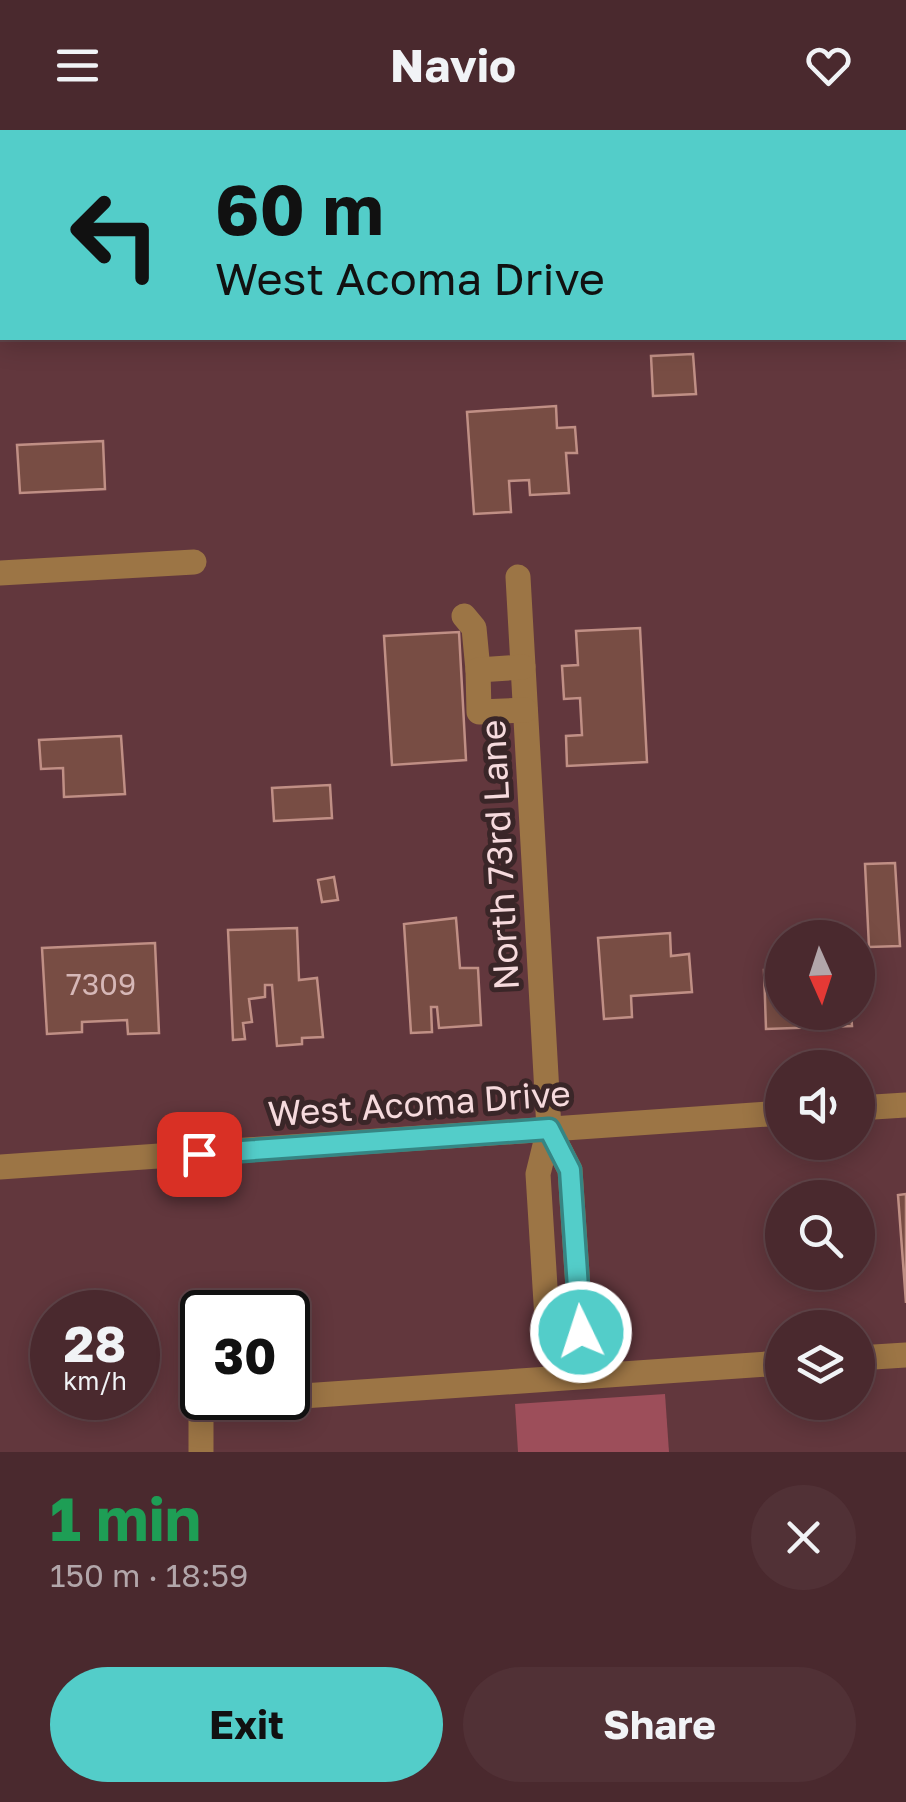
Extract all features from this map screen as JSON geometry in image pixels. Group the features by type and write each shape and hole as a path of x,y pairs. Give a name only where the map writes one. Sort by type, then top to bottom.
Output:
{"street":[{"path":"0,573 194,562"},
{"name":"North 73rd Lane","path":"518,577 549,1129 538,1174 548,1334 567,1377"},
{"path":"464,616 474,628 479,712 526,710"},
{"path":"478,670 523,667"},
{"path":"875,1107 906,1105"},
{"name":"West Acoma Drive","path":"0,1167 765,1114"},
{"name":"North 73rd Lane","path":"549,1129 570,1170 581,1332 567,1377"},
{"path":"542,1232 574,1230"},
{"path":"875,1357 906,1355"},
{"path":"310,1395 765,1364"},
{"path":"201,1420 201,1452"}],"shaded area":[{"path":"665,1394 669,1452 518,1452 515,1404"}],"building":[{"path":"693,354 696,394 653,396 651,356"},
{"path":"556,406 557,428 575,427 577,453 566,453 569,493 530,495 529,480 509,481 511,512 474,514 467,412"},
{"path":"103,441 105,489 20,493 17,445"},
{"path":"640,628 647,762 567,766 566,736 582,735 580,698 564,699 562,666 578,665 576,631"},
{"path":"459,632 466,760 392,765 384,636"},
{"path":"121,736 125,794 64,797 63,768 41,769 39,740"},
{"path":"330,785 332,818 274,821 272,788"},
{"path":"895,863 900,946 875,947 875,920 868,920 865,864"},
{"path":"334,877 338,900 322,902 318,880"},
{"path":"456,918 460,968 478,968 481,1025 439,1028 437,1007 431,1007 432,1032 411,1033 404,924"},
{"path":"297,928 299,980 317,978 323,1037 302,1038 302,1044 277,1046 272,985 265,985 265,997 249,999 252,1022 243,1023 245,1039 233,1040 228,930"},
{"path":"670,933 671,956 689,954 692,992 631,996 632,1017 604,1019 598,938"},
{"path":"155,943 159,1033 128,1034 127,1020 82,1022 82,1032 47,1034 42,948"},
{"path":"906,1194 906,1303 898,1195"}],"route":[{"path":"199,1154 549,1129 570,1170 581,1332"}]}
